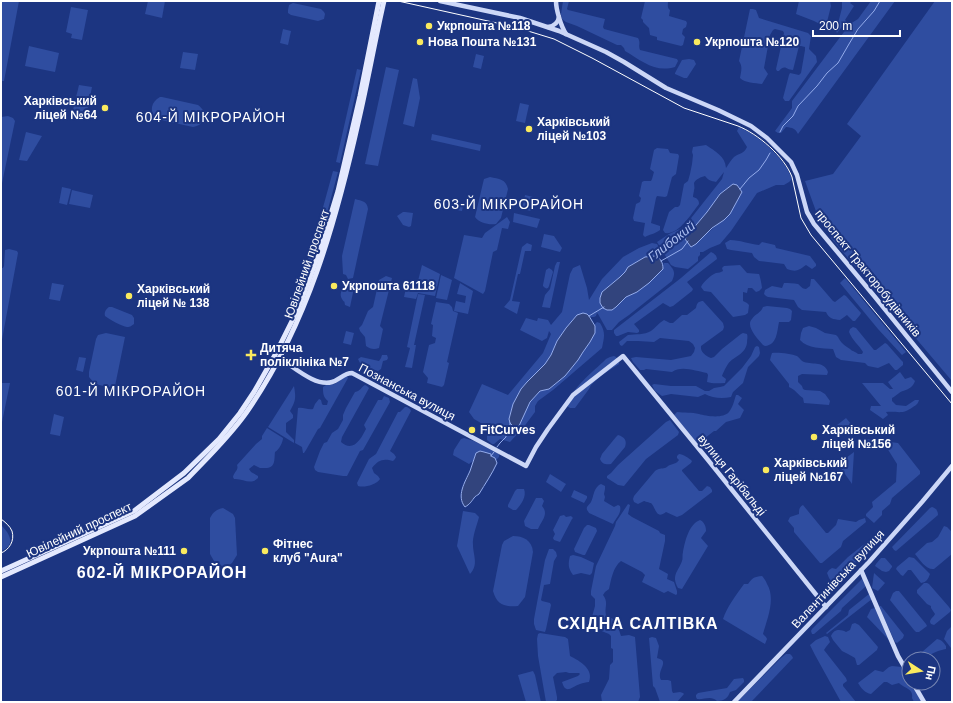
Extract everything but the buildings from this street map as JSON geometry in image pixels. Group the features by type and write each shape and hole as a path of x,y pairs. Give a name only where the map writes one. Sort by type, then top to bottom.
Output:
{"main road":[{"name":"Ювілейний проспект","path":"349,151 380,1"},
{"name":"Ювілейний проспект","path":"1,577 135,516 186,476 224,441 246,414 279,358 299,318 326,247 384,1"},
{"name":"Ювілейний проспект","path":"1,571 129,513 186,476 219,439 240,413 254,392 308,292"}],"street":[{"name":"проспект Тракторобудівників","path":"440,1 520,18 567,35 606,52 666,88 741,120 758,130 779,149 795,170 806,212 814,224 952,392"},
{"path":"556,1 559,17 563,29 567,35"},
{"path":"547,27 555,24 559,17"},
{"name":"вулиця Гарібальді","path":"526,466 536,447 573,395 623,356 826,607"},
{"name":"Познанська вулиця","path":"279,358 318,382 334,382 346,374 352,373 526,466"},
{"name":"Валентинівська вулиця","path":"734,702 861,570 952,466"},
{"path":"861,570 901,661"},
{"path":"918,691 924,702"}],"shaded area":[{"path":"1,1 19,1 4,81 1,81"},
{"path":"148,1 165,1 162,18 145,14"},
{"path":"563,1 569,1 568,10 605,19 604,29 638,38 640,50 677,59 678,61 675,67 661,68 649,65 625,51 621,45 617,45 566,22 562,19 561,14"},
{"path":"645,1 668,1 668,7 670,10 669,16 686,21 686,27 683,29 682,34 685,37 683,45 681,46 657,40 657,37 650,35 649,28 641,18"},
{"path":"799,1 830,1 831,6 827,22 822,25 796,14"},
{"path":"842,1 852,1 850,3 854,6 845,20 845,23 837,33 836,31 842,8"},
{"path":"871,1 895,1 798,134 794,129 786,127 781,133 775,131 792,108 792,101 850,24 858,19"},
{"path":"935,1 952,1 952,381 831,238 832,235 817,214 805,181 833,174 861,136 847,124"},
{"path":"293,3 321,9 325,14 324,19 318,21 291,15 288,13 288,10 289,5"},
{"path":"71,7 88,10 82,40 71,38 72,34 66,32"},
{"path":"750,9 756,10 759,18 808,33 811,36 809,49 816,56 817,62 789,101 785,101 783,98 789,75 790,73 799,75 801,73 805,47 799,46 793,70 783,68 777,71 776,69 784,33 783,31 775,29 770,35 764,68 768,74 762,84 747,82 740,78 741,67 739,61"},
{"path":"283,29 291,31 288,45 280,43"},
{"path":"29,46 59,53 55,72 25,66"},
{"path":"183,52 198,54 195,70 180,68"},
{"path":"476,54 484,56 481,69 473,67"},
{"path":"682,60 694,60 696,64 687,78 675,74"},
{"path":"386,67 399,70 378,166 365,164"},
{"path":"357,69 361,70 340,163 336,162"},
{"path":"413,78 417,79 420,98 414,127 403,124"},
{"path":"79,85 92,87 86,117 72,114"},
{"path":"160,97 198,105 204,112 203,121 197,126 193,127 156,119 152,113 152,107 155,101"},
{"path":"520,103 529,105 525,123 516,121"},
{"path":"8,116 13,118 15,121 1,188 1,117"},
{"path":"739,127 747,131 770,148 789,171 792,179 784,185 776,185 757,193 731,231 720,244 700,252 698,261 688,269 675,267 671,265 657,242 684,227 722,179 724,172 716,182 705,176 696,180 694,183 693,197 698,199 699,204 680,227 670,233 665,233 663,230 669,212 680,205 684,184 688,181 692,164 693,147 706,145 722,157 726,168 734,157 743,152 747,147 737,131","holes":["735,184 742,192 730,214 691,247 685,239 686,237 720,194"]},
{"path":"26,132 42,136 27,161 19,160"},
{"path":"432,134 481,145 480,151 431,140"},
{"path":"657,148 668,149 670,153 678,154 679,156 676,174 672,177 667,196 657,196 656,198 651,223 660,226 660,230 645,237 643,235 645,223 634,221 633,218 636,204 640,202 641,198 639,196 642,182 651,181 652,179 654,172 650,169 654,150"},
{"path":"333,171 338,172 324,224 304,285 301,283"},
{"path":"490,177 504,181 508,189 501,218 496,224 484,223 475,217 484,179"},
{"path":"733,184 737,185 742,192 730,214 691,247 685,239 686,237 720,194"},
{"path":"62,187 71,189 67,205 59,203"},
{"path":"72,190 93,195 90,208 69,204"},
{"path":"525,195 533,197 531,211 522,209"},
{"path":"355,199 365,203 368,209 353,278 348,279 346,275 343,274 342,256"},
{"path":"442,202 463,206 462,211 441,207"},
{"path":"403,212 413,213 411,226 409,227 403,225 397,216"},
{"path":"514,213 540,219 537,228 513,222"},
{"path":"507,217 510,222 508,229 502,228 497,250 493,252 485,291 483,294 454,278 464,235 482,238 485,233"},
{"path":"544,234 554,236 562,248 560,252 541,247"},
{"path":"730,240 759,245 762,242 775,245 776,248 810,256 816,266 812,269 806,265 795,271 787,269 784,264 759,261 752,253 727,249 725,243"},
{"path":"527,243 532,245 531,251 525,251 512,301 520,302 517,314 504,307 510,300 522,247"},
{"path":"652,243 657,244 662,253 658,257 655,256 641,259 628,267 620,277 602,292 600,303 603,308 612,310 626,297 645,286 663,269 664,263 668,263 673,269 674,275 672,281 619,322 612,330 607,330 597,313 594,317 589,316 573,319 557,341 545,364 521,389 513,404 509,419 522,420 530,402 540,391 549,389 565,376 590,342 595,329 594,325 597,322 600,323 604,332 602,348 538,401 535,406 535,412 510,442 500,439 492,444 487,440 486,426 474,419 469,412 482,384 508,395 543,353 551,334 549,331 547,338 542,341 520,330 526,318 537,321 538,318 548,320 551,325 562,312 570,274 573,268 580,265 589,300 602,279 623,257"},
{"path":"9,249 17,251 18,253 1,345 1,268 4,266 5,250"},
{"path":"711,252 717,259 687,282 693,289 692,291 673,306 670,307 663,303 634,324 639,332 628,332 616,336 614,330 681,278"},
{"path":"655,256 661,261 663,269 649,283 637,292 626,297 612,310 603,308 600,303 602,292 620,277 628,267 645,257"},
{"path":"557,262 560,262 550,308 542,307 545,295 550,289"},
{"path":"422,265 440,274 435,296 418,293 416,299 404,297 407,283 417,285"},
{"path":"740,265 747,273 759,274 762,288 756,292 752,288 748,288 747,293 743,292 743,301 749,305 748,313 733,317 711,292 704,291 701,287 712,275 723,271 722,268 724,266"},
{"path":"549,268 553,272 549,286 546,288 543,285 546,270"},
{"path":"441,275 452,280 447,300 436,298"},
{"path":"386,276 392,278 380,326 383,329 379,348 372,349 366,346 365,337 359,328 362,325 368,311 373,307 379,280"},
{"path":"845,278 906,352 902,355 878,329 840,283"},
{"path":"811,279 814,279 835,302 844,295 846,296 861,313 855,321 847,315 840,320 833,319 826,312 802,310 798,307 794,300 768,297 764,294 765,290 772,286 782,288 784,283 798,284 806,289 810,286"},
{"path":"52,283 64,285 60,301 49,299"},
{"path":"355,283 350,307 345,305 341,292 344,284"},
{"path":"460,283 473,291 468,314 454,311 456,301 465,303 466,296 457,294"},
{"path":"418,294 425,295 414,345 416,345 412,368 405,367 410,348 407,347"},
{"path":"702,301 723,323 724,327 723,330 701,346 701,350 705,355 711,358 714,357 741,334 747,334 746,347 742,353 730,361 723,373 722,376 726,379 725,383 707,382 707,373 689,369 680,369 672,372 646,369 640,370 631,358 636,357 671,360 691,356 695,348 689,341 660,338 654,342 627,341 622,346 620,345 619,342 628,335 643,334 651,331 664,320 673,323 682,315 687,315 696,308 698,303"},
{"path":"436,302 449,304 453,311 458,313 447,362 449,363 444,385 442,387 427,383 428,378 423,372 429,345 435,343 436,338 432,336 433,325 431,324"},
{"path":"109,307 132,315 134,318 134,324 127,327 107,318 105,313"},
{"path":"763,307 787,308 792,311 791,320 789,322 779,322 774,341 765,346 755,336 751,329 750,322"},
{"path":"583,313 589,316 595,326 595,333 590,342 565,376 549,389 540,391 530,402 519,426 514,427 510,423 509,419 513,404 521,389 545,364 557,341 566,328 577,315"},
{"path":"809,326 825,333 836,335 846,347 858,354 862,354 863,352 849,332 853,327 856,328 874,350 885,343 887,344 903,362 903,365 895,370 889,363 878,368 868,366 865,363 841,360 836,357 833,349 811,347 800,340 803,328"},
{"path":"346,331 354,333 351,345 343,343"},
{"path":"106,333 125,337 115,386 108,387 95,384 89,377 96,339 98,335"},
{"path":"757,346 759,347 759,356 748,367 743,383 733,392 731,397 717,398 705,394 698,397 671,394 662,396 655,391 652,385 696,386 705,391 724,386 742,368"},
{"path":"772,353 795,355 804,362 824,366 828,372 827,375 802,374 798,376 798,382 805,390 820,391 825,394 830,401 829,405 804,403 803,398 789,387 789,384 770,360"},
{"path":"382,355 387,355 388,358 387,360 383,361 381,369 378,371 361,365 358,359 361,357 379,361"},
{"path":"614,356 619,361 619,364 602,375 591,385 575,408 570,408 567,406 578,386 606,359"},
{"path":"79,357 86,358 83,372 76,370"},
{"path":"900,372 905,379 911,377 915,381 910,388 900,392 892,398 892,401 896,405 906,406 915,400 919,401 916,405 906,411 886,412 888,415 883,419 870,410 871,406 881,406 862,383 883,383 890,389 893,389 888,382"},
{"path":"345,376 348,378 320,428 303,453 302,447 295,443 298,408 313,409 319,399 323,405 327,405 328,401 325,398 323,387 326,385 335,384"},
{"path":"1,383 10,383 1,427"},
{"path":"365,385 369,388 342,437 341,442 345,445 353,445 362,437 366,429 364,425 378,400 382,400 384,396 389,398 390,402 363,450 360,451 347,476 318,472 314,467 324,443 327,442 332,433 338,429 343,420 343,415 346,408 355,392 359,391"},
{"path":"294,386 295,399 290,411 293,418 286,423 286,432 294,440 294,443 268,427"},
{"path":"736,395 742,398 738,404 744,410 740,418 726,422 700,442 696,442 674,415 677,412 723,416 729,412"},
{"path":"405,407 411,411 390,451 396,457 395,459 393,461 381,460 372,468 374,473 380,479 376,483 361,487 358,486 357,483 369,459 376,454 398,412"},
{"path":"54,414 64,417 60,436 50,434"},
{"path":"846,418 852,425 838,437 832,429"},
{"path":"670,420 679,432 678,435 646,459 624,486 618,485 607,478 607,476 618,465"},
{"path":"267,428 283,438 278,450 275,452 272,466 260,468 254,465 249,469 258,476 255,480 249,482 234,479 233,477 237,465 262,439 262,436"},
{"path":"618,435 625,440 625,447 611,464 604,464 600,459 602,454"},
{"path":"464,438 474,441 499,454 499,457 496,460 491,456 491,454 476,453 473,461 469,464 453,455 454,450 461,439"},
{"path":"863,440 898,443 920,471 920,474 892,498 890,504 882,511 882,515 874,523 866,516 866,514 873,507 872,502 896,482 897,464 887,448 861,446"},
{"path":"480,451 491,454 497,463 479,494 465,507 461,498 462,489 476,453"},
{"path":"854,452 852,484 838,464"},
{"path":"679,454 686,456 692,461 682,471 699,491 702,491 707,486 710,487 712,492 682,515 677,517 666,512 660,515 658,514 651,503 644,501 638,504 634,502 634,496 655,471 676,463 679,460 677,456"},
{"path":"550,474 566,484 561,492 546,482"},
{"path":"601,484 605,486 604,501 614,507 618,505 620,506 619,513 613,524 589,513 587,510 596,489"},
{"path":"517,489 524,489 525,495 520,506 516,510 513,510 508,507 508,505"},
{"path":"574,490 587,496 584,503 571,497"},
{"path":"536,498 542,498 544,501 542,506 545,514 538,529 531,529 525,526 524,521"},
{"path":"628,504 630,505 628,514 665,535 659,569 668,574 667,579 674,582 677,594 676,595 668,591 664,593 642,582 645,575 642,572 621,561 618,564 613,574 609,589 603,595 606,600 606,615 619,624 621,636 629,635 635,637 640,697 638,702 602,702 601,695 609,679 610,665 613,662 613,649 611,648 611,636 594,628 590,624 595,606 595,599 591,595 591,591 596,566 616,522"},
{"path":"803,505 826,533 828,533 836,525 838,519 856,522 865,518 866,522 843,541 841,547 822,563 820,563 794,532 794,528 788,521 790,517 799,514 799,510"},
{"path":"932,507 938,512 938,515 896,551 894,550 892,547"},
{"path":"223,508 233,514 235,518 237,555 228,566 218,565 210,554 210,518 215,511"},
{"path":"463,511 475,513 479,517 473,542 475,564 473,571 470,574 457,546"},
{"path":"564,515 566,517 571,516 573,518 560,542 554,540 553,538 555,534 553,530 560,516"},
{"path":"700,520 704,523 706,529 701,538 708,546 682,589 678,588 675,577 682,560 686,538 693,525"},
{"path":"1,525 9,535 10,542 9,546 1,551"},
{"path":"587,525 596,528 597,531 585,555 583,555 575,552 574,549 584,528"},
{"path":"944,526 952,532 952,554 934,569 928,568 915,554 927,543 932,542 938,537"},
{"path":"876,535 876,539 862,556 838,579 831,581 827,573 829,570 832,568 836,569 848,557"},
{"path":"513,536 523,538 529,542 533,552 525,597 518,606 502,604 499,602 493,591 502,545 504,541"},
{"path":"549,549 553,549 557,556 554,561 550,584 544,585 541,600 550,603 551,605 545,632 536,630 534,619 545,560"},
{"path":"573,555 594,563 592,573 590,575 581,573 573,575 569,568 569,564 570,556"},
{"path":"909,557 914,558 930,574 928,579 923,583 921,583 911,570 908,570 903,576 896,569"},
{"path":"881,558 885,558 892,566 889,571 882,571 875,566"},
{"path":"874,573 885,583 878,591 872,588"},
{"path":"762,576 767,583 771,596 770,609 763,634 767,639 765,644 723,619 729,606 744,584 748,584 754,578"},
{"path":"862,579 866,585 865,587 842,608 841,611 814,634 812,634 812,629"},
{"path":"924,583 929,584 951,610 934,625 930,623 930,620 935,614 931,606 927,604 917,593 917,590"},
{"path":"899,591 926,624 927,626 919,632 914,630 890,600 893,593"},
{"path":"869,594 872,599 827,634 826,633 848,615 849,610"},
{"path":"880,606 904,635 903,638 897,643 895,642 879,607"},
{"path":"875,608 889,640 867,617 871,609"},
{"path":"855,623 859,625 878,647 877,650 859,665 857,665 855,658 842,651 831,636 837,630 846,632 850,630 852,624"},
{"path":"952,626 951,648 944,639 947,631"},
{"path":"540,633 565,637 568,639 570,656 582,663 590,673 589,682 567,689 562,682 580,674 566,672 557,673 553,677 557,697 555,702 546,702 538,656 537,639 538,634"},
{"path":"825,636 828,637 830,642 824,650 846,678 847,681 843,684 843,686 856,702 841,702 810,645 816,640"},
{"path":"649,638 656,638 659,646 657,658 663,661 660,673 661,680 671,681 673,693 680,692 684,694 677,702 660,702 653,686"},
{"path":"937,639 946,646 946,649 938,651 923,651"},
{"path":"786,654 790,654 793,658 751,702 737,702 781,658"},
{"path":"889,667 901,667 901,684 899,683 892,685 884,682 871,694 867,693 860,687 858,683 875,670 883,672"},
{"path":"533,671 541,702 526,702 518,675"},
{"path":"743,678 744,682 736,690 730,692 724,700 717,701 712,698 697,699 696,697 698,693 727,688 734,679"},
{"path":"910,691 916,691 922,702 914,702"}],"waterway":[{"name":"Глибокий","path":"780,132 783,126 793,116 798,106 827,73 838,63 858,29 874,11 880,1"},
{"name":"Глибокий","path":"740,189 749,178 759,170 770,153"},
{"name":"Глибокий","path":"661,261 682,249 688,241"},
{"name":"Глибокий","path":"589,316 604,307"},
{"name":"Глибокий","path":"497,447 506,437 506,433 511,429 510,423"},
{"name":"Глибокий","path":"491,456 494,452"}],"tram line":[{"path":"398,1 515,27 554,39 684,108 738,126 754,134 777,154 788,169 792,177 801,218 811,235 952,404"},
{"path":"1,519 10,527 13,535 11,545 7,550 1,553"}],"place":[{"name":"Укрпошта №118","path":"429,26"},
{"name":"Нова Пошта №131","path":"420,42"},
{"name":"Укрпошта №120","path":"697,42"},
{"name":"Харківський ліцей №64","path":"105,108"},
{"name":"Харківський ліцей №103","path":"529,129"},
{"name":"Укрпошта 61118","path":"334,286"},
{"name":"Харківський ліцей № 138","path":"129,296"},
{"name":"Дитяча поліклініка №7","path":"251,355"},
{"name":"FitCurves","path":"472,430"},
{"name":"Харківський ліцей №156","path":"814,437"},
{"name":"Харківський ліцей №167","path":"766,470"},
{"name":"Укрпошта №111","path":"184,551"},
{"name":"Фітнес клуб \"Aura\"","path":"265,551"}],"district":[{"name":"604-Й МІКРОРАЙОН","path":"211,117"},
{"name":"603-Й МІКРОРАЙОН","path":"509,204"},
{"name":"601-Й МІКРОРАЙОН","path":"131,391"},
{"name":"602-Й МІКРОРАЙОН","path":"162,572"},
{"name":"СХІДНА САЛТІВКА","path":"638,623"}]}
